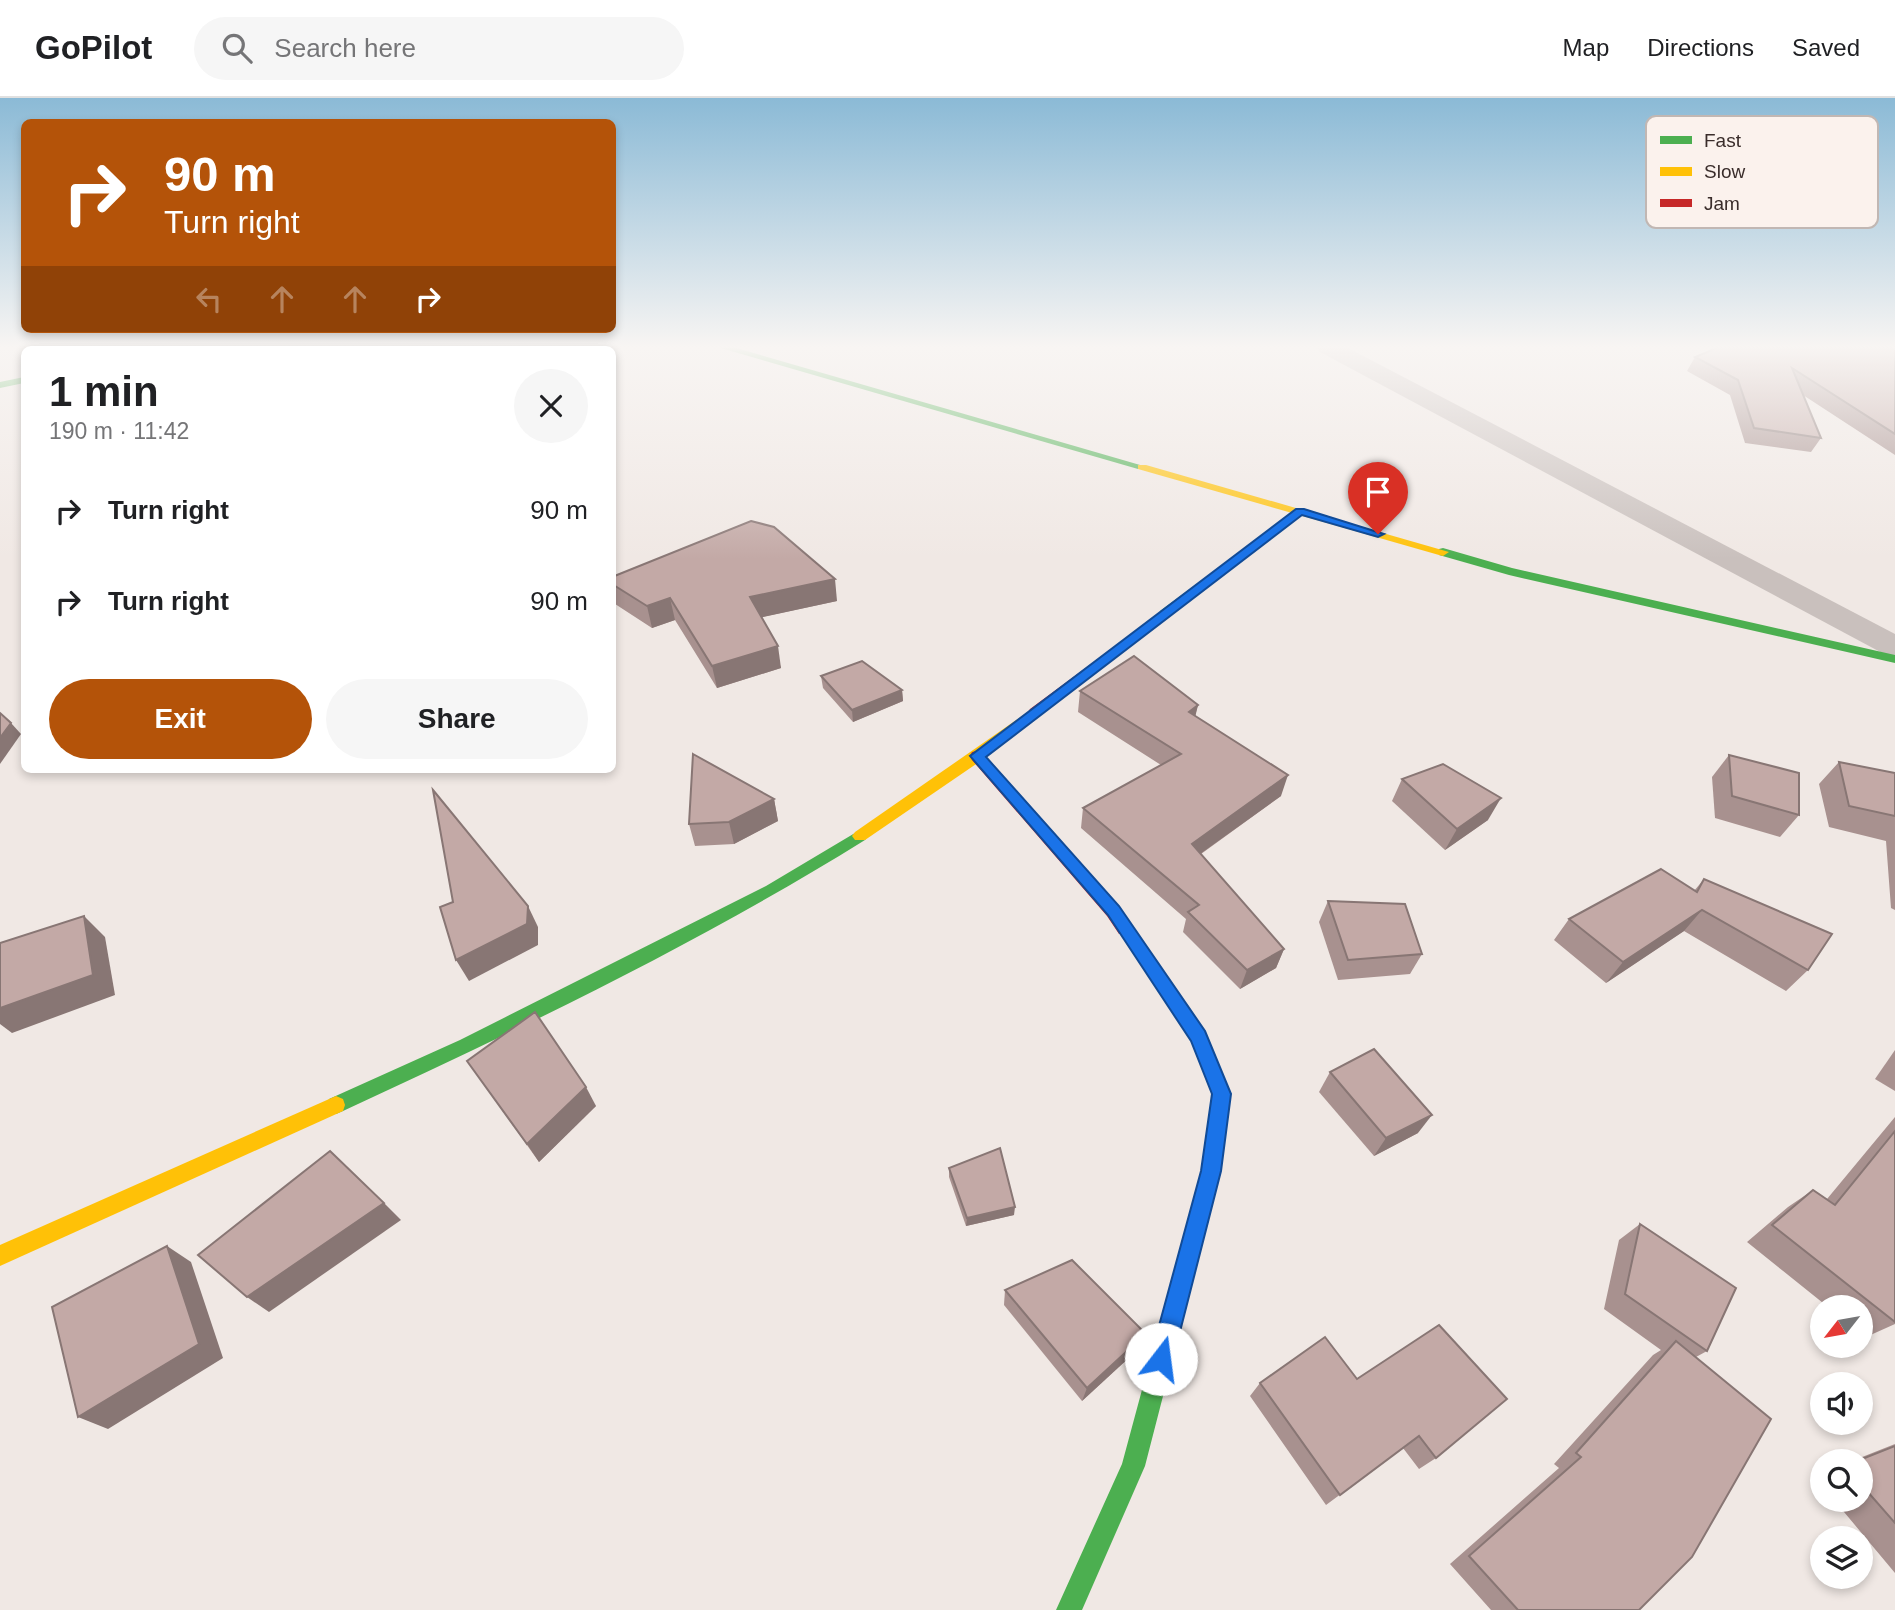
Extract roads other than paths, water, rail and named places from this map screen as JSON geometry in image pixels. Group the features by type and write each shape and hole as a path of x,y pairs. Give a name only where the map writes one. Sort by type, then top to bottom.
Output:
{"street":[{"path":"968,418 1509,571 1895,659"},
{"path":"1460,418 1895,647"},
{"path":"0,1256 466,1046 759,896 855,839 977,756 1300,511"},
{"path":"977,756 1114,911 1199,1037 1222,1094 1211,1171 1133,1466 1069,1610"}]}
